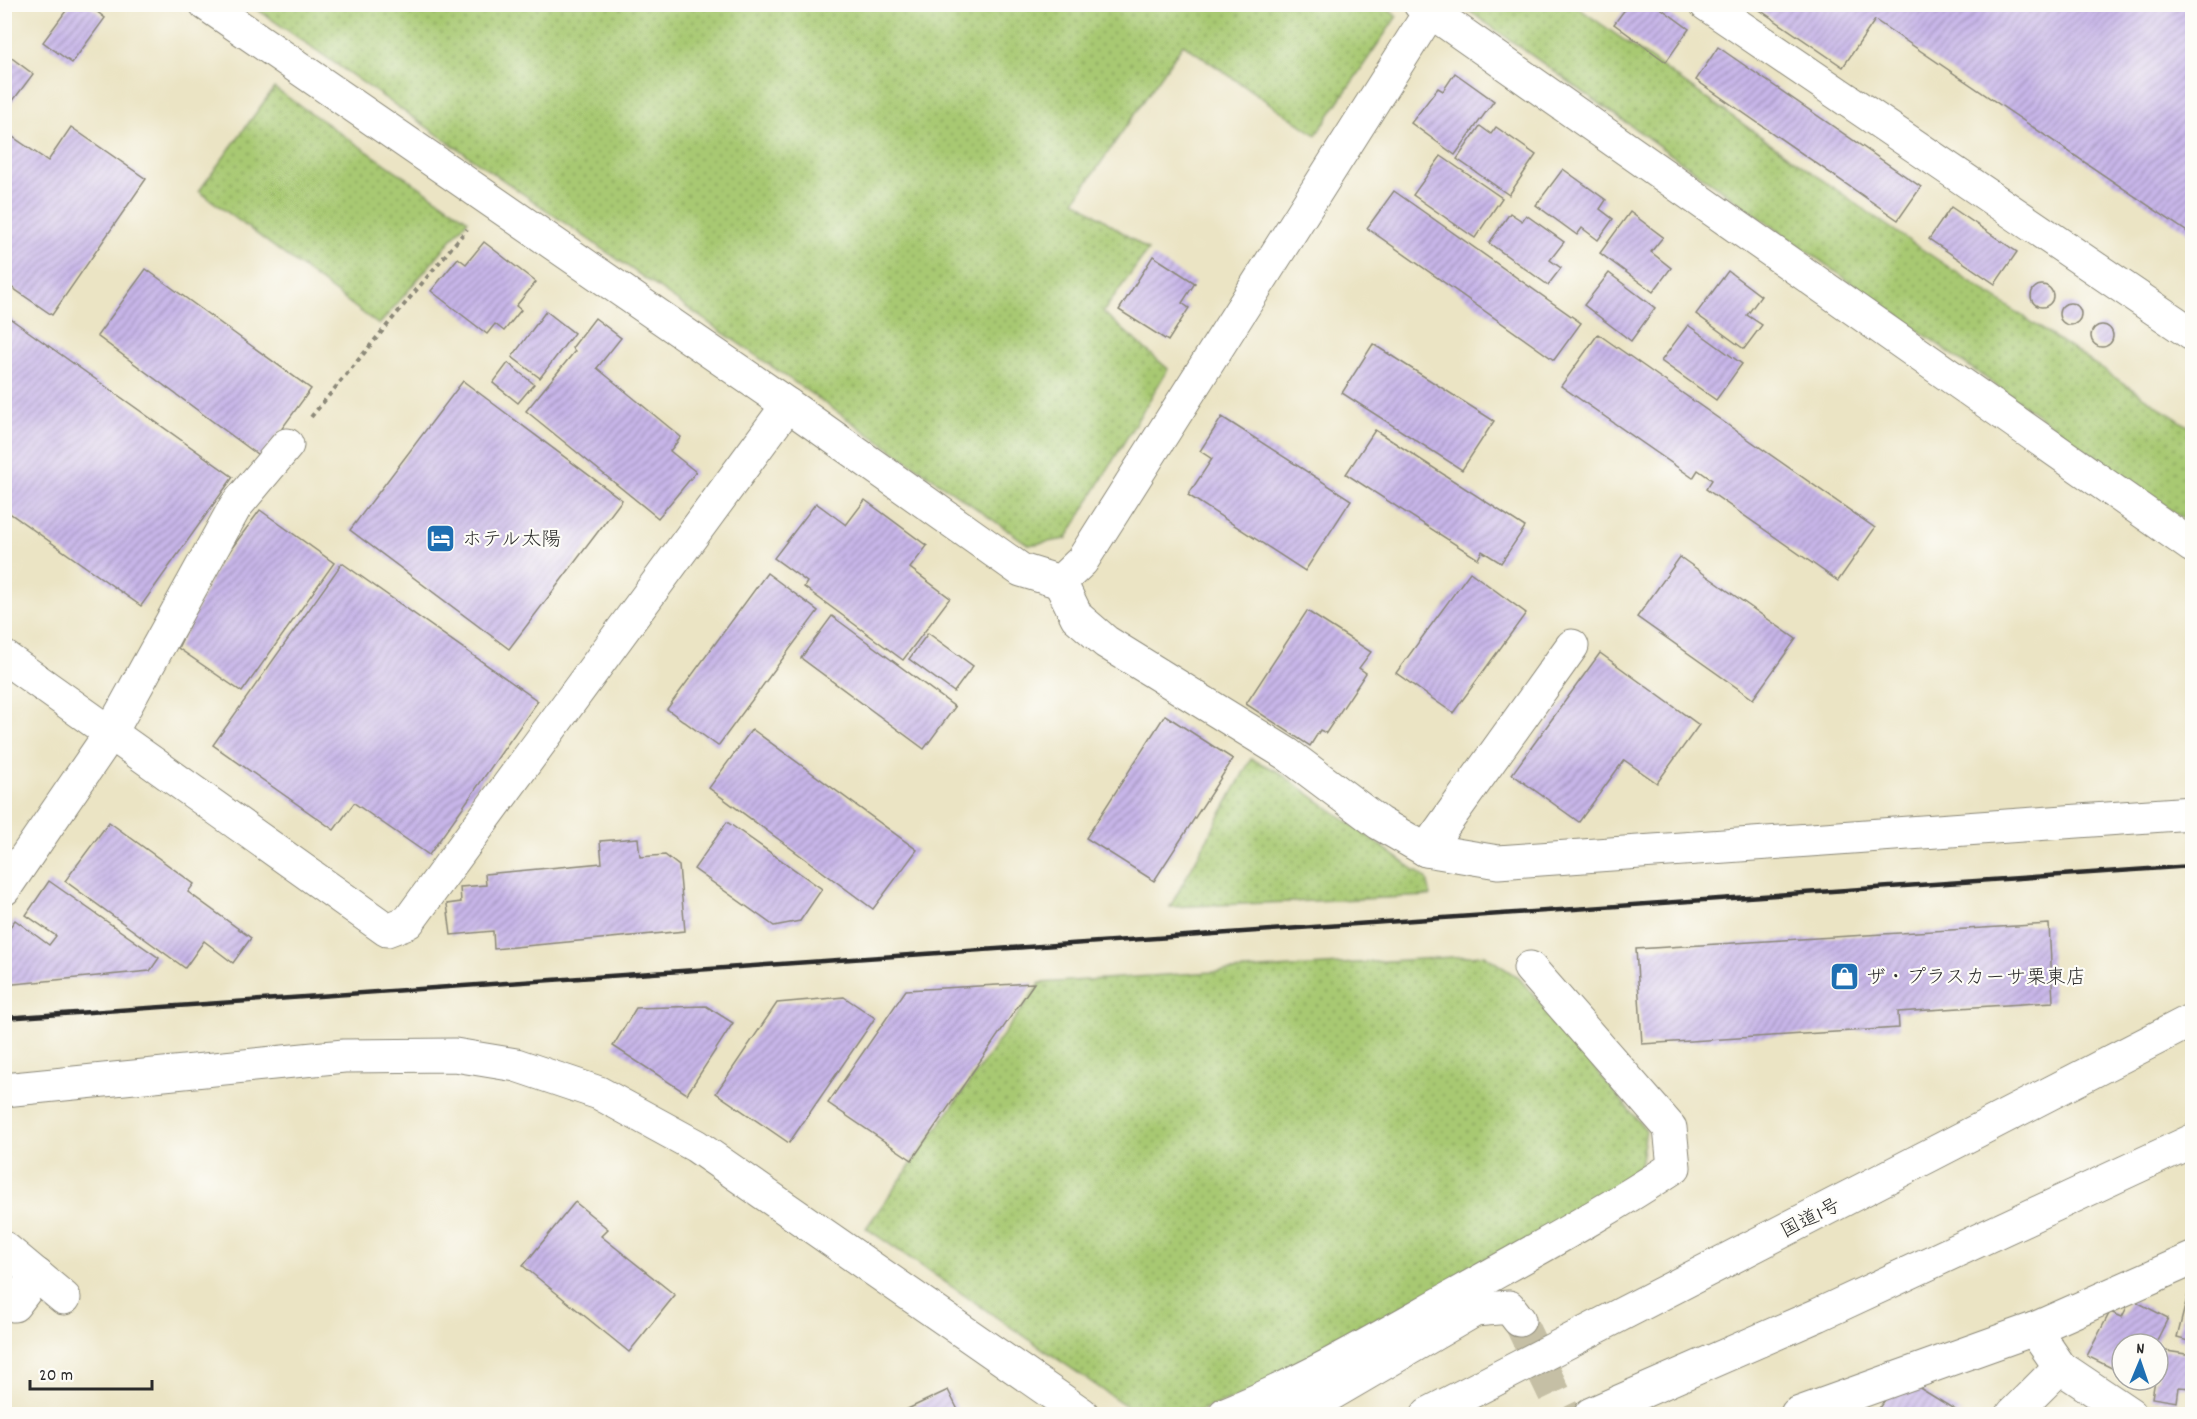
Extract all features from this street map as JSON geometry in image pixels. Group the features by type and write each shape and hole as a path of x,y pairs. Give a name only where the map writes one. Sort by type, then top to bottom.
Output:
{"main road":[{"path":"206,4 788,405 1021,570 1060,582 1077,617 1106,642 1287,754 1379,823 1426,850 1498,862 2193,813"},
{"path":"1706,4 2193,334"},
{"path":"1060,582 1082,561 1428,7 2193,546"},
{"path":"4,657 387,930 408,922 788,405"},
{"path":"4,889 110,734 235,507 287,445"},
{"path":"1426,850 1572,646"},
{"path":"1225,1414 1271,1396 1369,1344 1617,1205 1674,1167 1670,1128 1530,968"},
{"name":"国道1号","path":"1428,1414 2193,1020"},
{"path":"4,1090 344,1056 455,1055 516,1065 599,1093 696,1146 1082,1414"},
{"path":"1591,1414 1818,1315 2193,1141"},
{"path":"4,1248 64,1298"},
{"path":"1797,1414 2034,1329 2193,1259"},
{"path":"14,1305 37,1275"},
{"path":"1292,1414 1319,1401 1475,1310 1509,1307 1519,1320"},
{"path":"2034,1329 2060,1367 2130,1414"},
{"path":"2013,1414 2060,1367"}],"path":[{"path":"287,445 490,200"}],"green space":[{"path":"1380,4 1397,16 1316,135 1183,44 1075,200 1148,250 1103,312 1168,369 1066,539 1029,545 251,5"},
{"path":"1473,4 1574,5 1905,238 2192,429 2192,525 1468,10"},
{"path":"274,88 468,220 379,325 199,191"},
{"path":"1251,759 1277,771 1427,879 1431,896 1170,907"},
{"path":"1484,955 1519,978 1646,1130 1638,1178 1267,1387 1190,1414 1138,1414 866,1228 1040,983"}],"building":[{"path":"71,4 87,4 105,18 72,63 43,42"},
{"path":"1629,4 1655,4 1689,29 1666,62 1614,24"},
{"path":"1751,4 2192,4 2192,235 1875,20 1843,67"},
{"path":"1718,47 1921,187 1898,220 1696,80"},
{"path":"9,56 33,74 9,106 5,103 5,63"},
{"path":"1455,73 1494,101 1455,155 1411,123 1438,88 1443,91"},
{"path":"1480,126 1491,134 1496,127 1536,155 1509,195 1457,159"},
{"path":"71,127 146,179 52,315 4,282 4,131 48,161"},
{"path":"1441,156 1502,198 1475,238 1413,195"},
{"path":"1563,169 1606,200 1600,209 1613,219 1598,240 1582,228 1577,235 1536,205"},
{"path":"1394,191 1581,323 1554,360 1367,228"},
{"path":"1951,207 2017,252 1995,284 1929,239"},
{"path":"1630,212 1663,237 1651,252 1671,268 1653,292 1600,253"},
{"path":"1510,213 1522,221 1526,215 1564,242 1550,260 1561,268 1548,285 1489,243"},
{"path":"484,242 536,282 516,306 521,310 504,331 495,324 487,334 431,291 458,258 466,264"},
{"path":"1153,256 1195,283 1182,303 1189,308 1168,341 1119,310"},
{"path":"146,269 311,389 261,457 97,336"},
{"path":"1728,271 1761,296 1747,315 1762,325 1744,349 1696,314"},
{"path":"1609,273 1655,308 1631,341 1584,305"},
{"path":"2042,285 2050,288 2053,296 2050,304 2042,307 2034,304 2031,296 2034,288"},
{"path":"2070,303 2078,306 2081,314 2078,322 2070,325 2062,322 2059,314 2062,306"},
{"path":"546,311 574,333 540,378 512,357"},
{"path":"8,317 233,477 141,606 4,509 4,321"},
{"path":"595,318 621,338 597,368 681,437 670,451 696,472 658,518 526,411 575,351 572,348"},
{"path":"1688,325 1742,364 1716,400 1661,361"},
{"path":"2102,325 2110,328 2113,336 2110,344 2102,347 2094,344 2091,336 2094,328"},
{"path":"1598,334 1875,528 1838,581 1706,489 1712,480 1698,470 1693,478 1561,386"},
{"path":"1373,344 1494,421 1462,470 1342,393"},
{"path":"508,363 534,384 518,403 493,383"},
{"path":"463,381 622,500 509,649 350,530"},
{"path":"1222,417 1351,500 1305,571 1188,495 1212,459 1200,451"},
{"path":"1375,430 1525,527 1501,563 1482,551 1478,559 1346,474"},
{"path":"865,500 927,546 910,568 950,598 903,660 804,587 807,582 774,558 816,503 846,525"},
{"path":"260,510 334,563 242,692 178,648 217,568"},
{"path":"1680,557 1796,639 1753,699 1637,617"},
{"path":"342,563 538,701 429,855 354,803 334,830 213,745"},
{"path":"1470,572 1526,613 1453,713 1396,673"},
{"path":"767,573 818,611 718,746 667,709"},
{"path":"1307,611 1371,652 1359,668 1366,673 1326,733 1320,730 1310,746 1246,704"},
{"path":"832,616 955,707 924,749 801,658"},
{"path":"928,633 973,666 954,692 909,659"},
{"path":"1600,653 1699,725 1657,783 1624,760 1579,822 1512,774"},
{"path":"1165,715 1233,759 1154,881 1086,838"},
{"path":"752,729 917,850 873,909 709,788"},
{"path":"109,822 194,884 188,892 251,938 233,963 204,941 185,968 65,881"},
{"path":"727,822 822,889 800,921 774,926 694,869"},
{"path":"638,838 640,857 665,855 679,866 685,931 494,949 493,931 451,935 447,904 461,902 460,887 486,885 485,874 602,863 600,841"},
{"path":"49,881 159,958 150,971 4,985 4,935 15,920 49,945 56,936 26,915"},
{"name":"ザ・プラスカーサ栗東店","path":"2049,924 2053,1002 1898,1012 1899,1028 1642,1044 1636,949"},
{"path":"1034,983 912,1160 828,1103 906,990"},
{"path":"844,997 875,1018 789,1143 716,1093 777,1003"},
{"path":"706,1006 733,1023 687,1094 613,1046 636,1008"},
{"path":"575,1202 608,1229 601,1236 675,1295 629,1352 523,1266"},
{"path":"2190,1286 2192,1286 2192,1342 2177,1338"},
{"path":"2131,1299 2168,1318 2161,1332 2110,1332 2110,1367 2087,1356 2110,1312 2122,1317"},
{"path":"2170,1352 2192,1355 2192,1388 2179,1387 2177,1402 2152,1398 2153,1392 2170,1392"},
{"path":"1918,1387 1962,1414 1875,1414 1887,1397"},
{"path":"948,1390 960,1414 897,1414"}],"tunnel":[{"path":"1519,1320 1564,1414"}],"railway":[{"path":"4,1018 2192,866"}],"place":[{"name":"ホテル太陽","path":"441,538"},
{"name":"ザ・プラスカーサ栗東店","path":"1845,976"}]}
